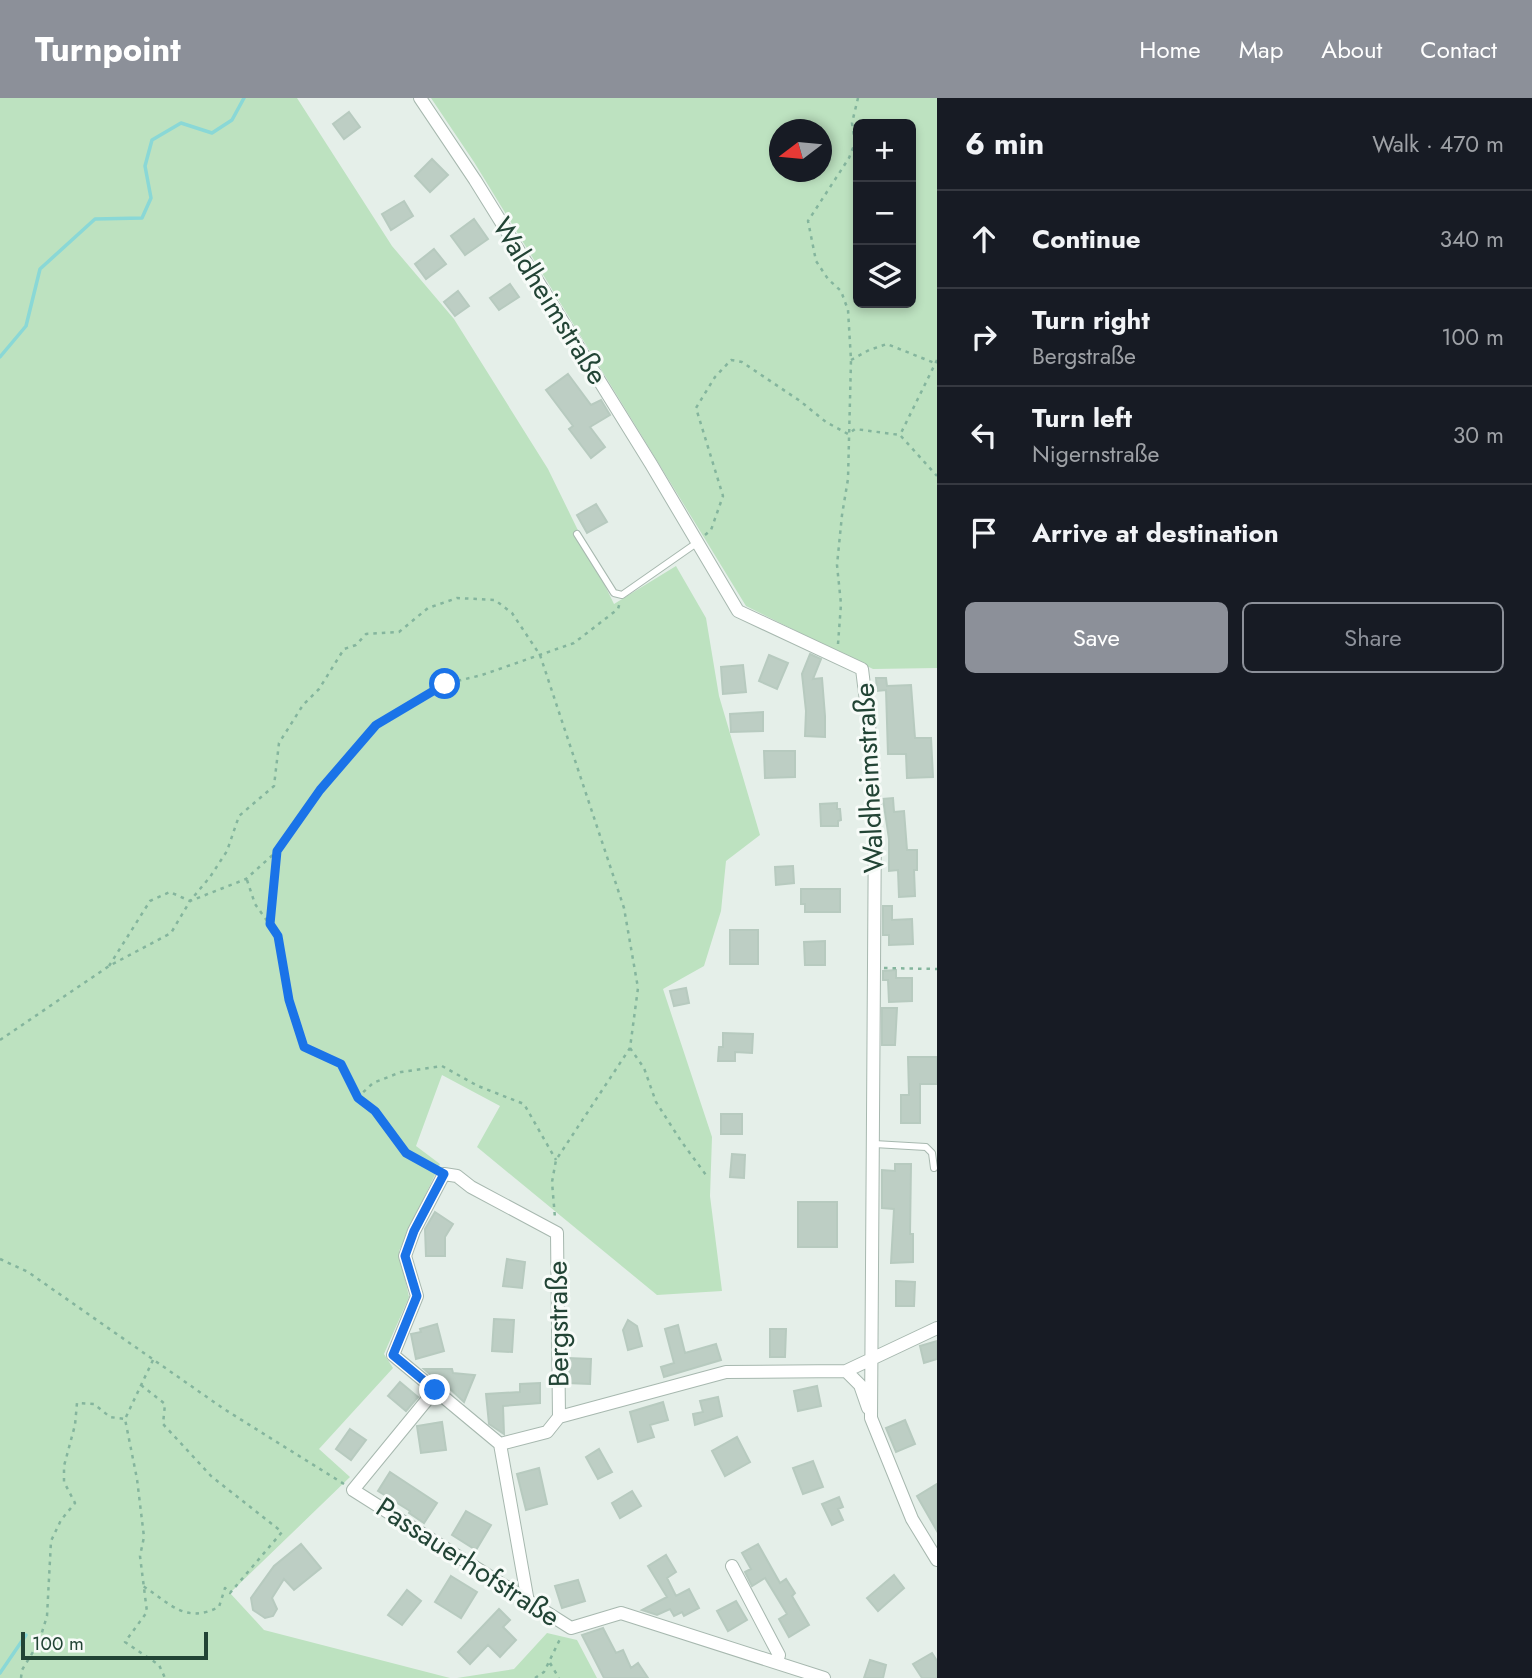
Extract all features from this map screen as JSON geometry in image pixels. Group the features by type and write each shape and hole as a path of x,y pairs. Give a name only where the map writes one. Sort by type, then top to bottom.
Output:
{"street":[{"name":"Waldheimstraße","path":"420,98 465,163 738,611 862,669 870,734 875,815 872,1418"},
{"name":"Bergstraße","path":"444,1174 457,1176 471,1187 556,1233 559,1417 726,1372 846,1371 937,1328"},
{"path":"444,1174 414,1231 405,1256 417,1296 393,1355 500,1444 528,1602"},
{"name":"Waldheimstraße","path":"846,1371 860,1385 912,1519 937,1559"},
{"path":"353,1490 435,1390"},
{"path":"500,1444 547,1432 559,1417"},
{"name":"Passauerhofstraße","path":"353,1490 571,1628 621,1613 823,1678"},
{"path":"732,1566 779,1655 777,1662"}],"lane":[{"path":"577,534 614,593 622,595 698,542"},
{"path":"874,1144 926,1147 932,1153 933,1168"}],"path":[{"path":"841,660 837,638 841,604 836,565 848,479 848,310 841,291 828,279 816,261 808,221 849,158 855,143 852,123 858,98"},
{"path":"850,360 887,344 936,363 900,435"},
{"path":"698,542 711,530 723,496 696,408 715,377 731,360 742,362 826,422 848,433"},
{"path":"848,433 855,429 900,435 937,476"},
{"path":"109,966 150,901 170,892 190,901 246,879 277,851 320,790 376,725 445,684 482,675 574,643 618,609 622,595"},
{"path":"0,1040 109,966 171,933 190,901 227,851 239,816 274,786 279,743 303,705 319,689 344,649 356,645 366,634 399,632 428,608 457,598 495,600 512,613 540,655 624,908 638,988 630,1048 556,1160 552,1182 556,1233"},
{"path":"270,924 277,851"},
{"path":"246,879 255,904 278,936 289,1000 304,1047 341,1064 358,1098 375,1111 406,1153 444,1174"},
{"path":"875,968 937,969"},
{"path":"630,1048 644,1068 656,1102 706,1175"},
{"path":"358,1098 373,1083 401,1072 442,1066 478,1086 524,1104 556,1160"},
{"path":"0,1259 28,1272 224,1409 353,1490"},
{"path":"153,1360 125,1419 137,1479 144,1537 140,1556 147,1612 125,1643 159,1665 165,1678"},
{"path":"141,1385 165,1404 163,1424 211,1476 282,1532 230,1593 225,1588 219,1607 207,1613 188,1615 143,1586"},
{"path":"21,1678 22,1670 39,1642 47,1616 51,1541 61,1520 75,1503 64,1482 64,1466 75,1425 77,1403 94,1404 110,1417 125,1419"},
{"path":"535,1678 544,1672 559,1639 571,1628"},
{"path":"549,1661 559,1678"}],"green space":[{"path":"0,98 297,98 392,246 454,319 548,469 614,604 676,566 706,618 719,696 760,835 726,861 721,911 704,966 663,989 712,1137 710,1196 722,1291 657,1295 477,1147 500,1106 442,1075 416,1146 440,1164 399,1251 409,1297 384,1354 393,1368 319,1449 350,1477 230,1593 264,1630 450,1678 0,1678"},
{"path":"431,98 937,98 937,668 873,669 746,606 474,162"},
{"path":"547,1633 577,1640 597,1678 457,1678 514,1669"}],"building":[{"path":"349,112 360,127 344,139 333,124"},
{"path":"432,159 448,175 430,192 415,176"},
{"path":"404,201 413,216 391,230 382,214"},
{"path":"474,219 488,239 465,255 451,236"},
{"path":"434,249 446,264 426,279 415,264"},
{"path":"510,284 519,297 499,310 490,298"},
{"path":"458,291 469,306 455,316 444,302"},
{"path":"568,374 591,405 601,400 610,415 590,427 605,447 591,458 569,429 573,426 546,390"},
{"path":"596,504 607,522 587,533 577,515"},
{"path":"810,654 821,659 813,679 822,678 825,737 805,736 806,711 802,674"},
{"path":"769,655 788,663 777,689 759,681"},
{"path":"743,665 746,692 723,694 721,667"},
{"path":"876,678 886,678 887,686 911,685 915,738 931,738 933,777 907,778 906,754 888,754 886,690 877,691"},
{"path":"763,712 763,731 731,732 730,714"},
{"path":"764,751 795,751 795,777 765,778"},
{"path":"893,798 894,812 904,811 907,850 917,850 917,870 914,870 915,896 899,897 898,870 889,871 889,839 883,799"},
{"path":"837,803 841,820 838,821 838,826 821,826 820,804"},
{"path":"793,866 794,883 776,885 775,867"},
{"path":"801,889 840,889 840,912 805,912 805,904 801,904"},
{"path":"883,906 892,906 892,920 912,919 913,944 889,945 889,935 883,935"},
{"path":"730,930 758,930 758,964 730,964"},
{"path":"825,941 825,965 805,965 804,942"},
{"path":"896,970 896,978 912,978 912,1001 889,1002 888,980 883,980 883,971"},
{"path":"686,988 689,1003 674,1006 670,991"},
{"path":"882,1008 897,1008 895,1045 882,1045"},
{"path":"723,1033 753,1034 752,1053 735,1052 735,1061 718,1061 719,1047 723,1047"},
{"path":"908,1057 937,1057 937,1084 920,1084 920,1123 901,1123 901,1095 909,1095"},
{"path":"721,1114 742,1114 742,1134 721,1134"},
{"path":"732,1154 745,1155 744,1178 730,1177"},
{"path":"895,1164 911,1164 910,1234 913,1234 913,1262 891,1263 894,1209 882,1208 882,1170 895,1171"},
{"path":"798,1202 837,1202 837,1247 798,1247"},
{"path":"435,1212 453,1224 445,1237 445,1256 426,1256 425,1229"},
{"path":"507,1259 525,1262 522,1288 503,1286"},
{"path":"896,1281 915,1282 914,1306 896,1306"},
{"path":"494,1319 514,1320 512,1352 492,1351"},
{"path":"628,1320 637,1326 642,1346 628,1350 623,1330"},
{"path":"437,1324 444,1351 416,1359 411,1334"},
{"path":"678,1325 685,1353 716,1344 721,1360 664,1377 661,1367 674,1363 665,1329"},
{"path":"770,1329 786,1329 785,1357 770,1357"},
{"path":"937,1341 937,1359 924,1363 920,1346"},
{"path":"567,1358 591,1359 590,1384 567,1383"},
{"path":"424,1369 452,1369 453,1373 475,1375 464,1402 448,1387 447,1389"},
{"path":"400,1382 418,1397 406,1411 388,1396"},
{"path":"540,1383 540,1403 503,1406 504,1434 489,1424 486,1394 520,1392 520,1384"},
{"path":"817,1386 821,1406 798,1411 794,1391"},
{"path":"718,1397 722,1416 695,1425 693,1414 703,1412 700,1401"},
{"path":"663,1402 668,1420 650,1425 654,1437 638,1442 630,1412"},
{"path":"905,1420 915,1444 896,1452 886,1428"},
{"path":"442,1422 446,1450 421,1453 417,1426"},
{"path":"350,1429 366,1440 351,1460 336,1449"},
{"path":"737,1437 750,1462 725,1476 712,1451"},
{"path":"599,1449 612,1472 598,1479 586,1457"},
{"path":"813,1461 823,1487 803,1494 793,1468"},
{"path":"539,1468 547,1504 526,1510 517,1474"},
{"path":"390,1472 437,1503 424,1523 378,1491"},
{"path":"937,1484 937,1531 917,1496"},
{"path":"632,1491 641,1506 620,1518 612,1503"},
{"path":"839,1497 843,1507 838,1509 843,1520 832,1525 822,1504"},
{"path":"466,1511 491,1525 476,1550 452,1535"},
{"path":"301,1544 321,1568 294,1590 284,1579 272,1598 277,1609 273,1616 265,1618 253,1610 251,1598 274,1566"},
{"path":"758,1544 780,1583 786,1579 795,1593 792,1596 809,1625 789,1637 779,1619 787,1614 765,1578 752,1586 745,1572 751,1569 742,1553"},
{"path":"666,1555 676,1572 667,1578 676,1596 689,1589 699,1608 684,1616 682,1612 674,1616 670,1609 657,1615 642,1610 667,1597 648,1566"},
{"path":"894,1575 904,1588 878,1611 867,1598"},
{"path":"451,1576 477,1592 461,1618 435,1602"},
{"path":"578,1580 585,1601 562,1608 555,1586"},
{"path":"407,1590 421,1601 402,1625 388,1615"},
{"path":"736,1601 747,1620 728,1631 717,1611"},
{"path":"499,1609 510,1620 503,1627 516,1640 500,1657 488,1645 470,1664 458,1652"},
{"path":"603,1628 616,1653 623,1650 631,1668 638,1663 648,1678 604,1678 582,1635"},
{"path":"932,1653 937,1661 937,1678 922,1678 913,1664"},
{"path":"870,1660 886,1665 883,1678 864,1678"}],"waterway":[{"path":"0,357 26,326 40,269 95,219 142,218 151,198 145,166 152,140 181,123 212,133 232,120 244,98"},
{"path":"0,1673 26,1635"}],"route":[{"path":"435,1390 393,1355 417,1296 405,1256 414,1231 444,1174 406,1153 375,1111 358,1098 341,1064 304,1047 289,1000 278,936 270,924 277,851 320,790 376,725 445,684"}]}
